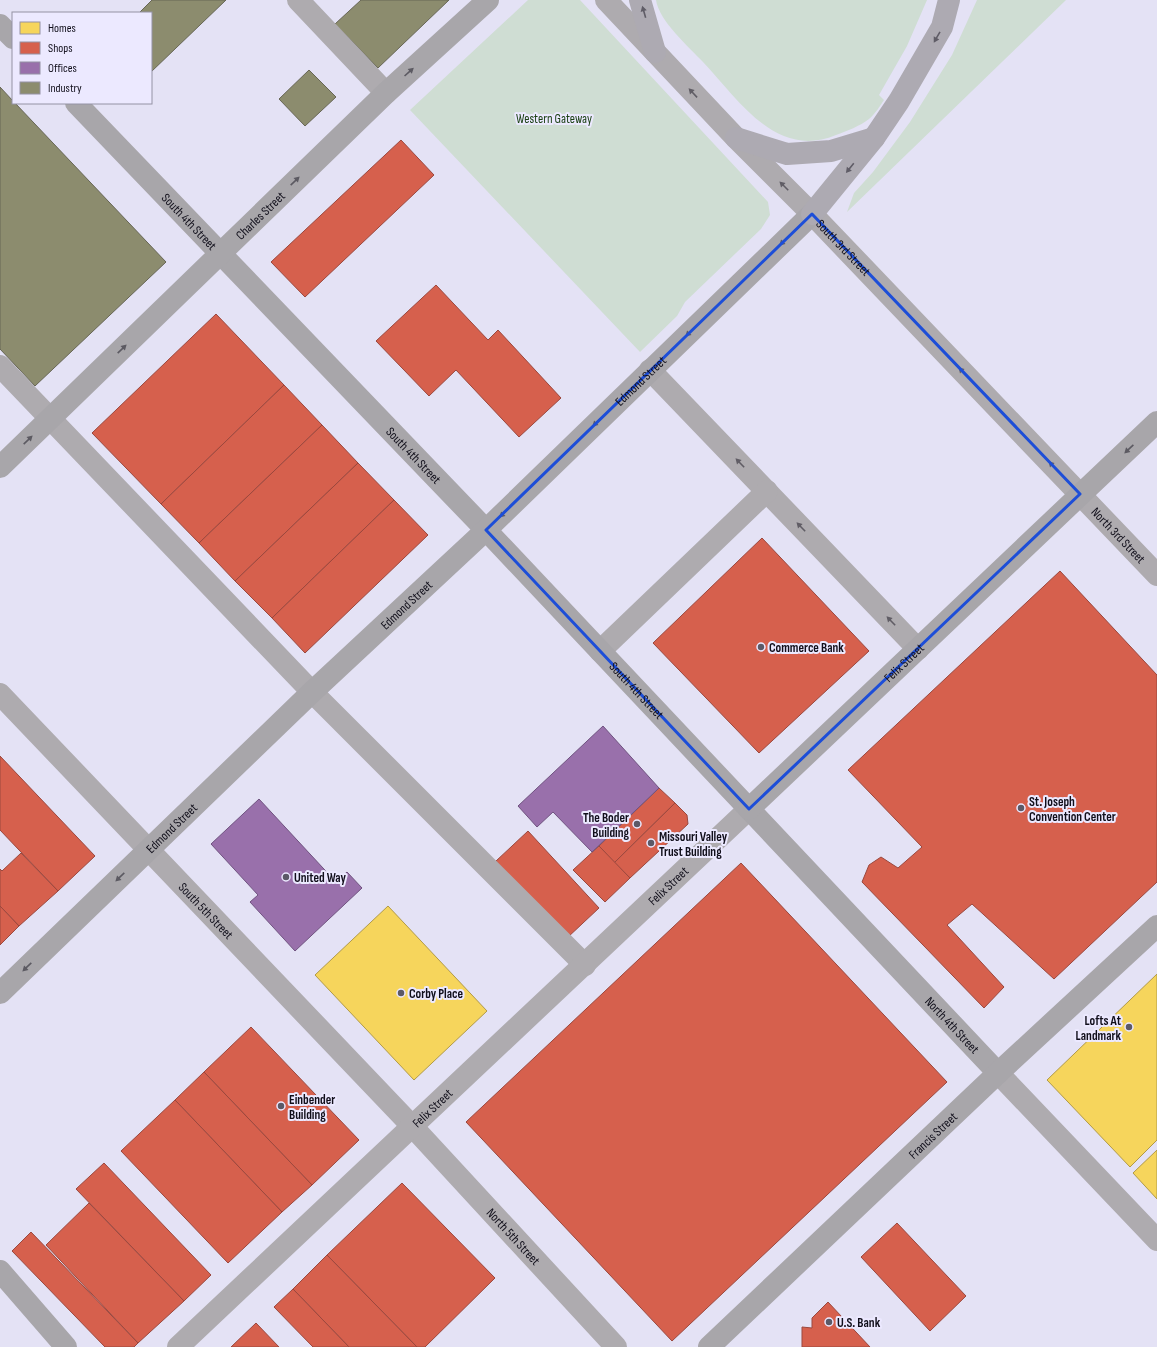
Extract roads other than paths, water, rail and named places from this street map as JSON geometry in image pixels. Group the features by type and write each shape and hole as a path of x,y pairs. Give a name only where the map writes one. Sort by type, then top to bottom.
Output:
{"highway":[{"path":"640,0 655,52"},
{"path":"812,214 874,138 899,101 942,27 949,0"},
{"path":"736,138 787,154 831,151 874,138"}],"main road":[{"name":"Charles Street","path":"0,467 386,93 488,0"},
{"path":"0,25 12,37"},
{"name":"South 4th Street","path":"77,104 486,530 749,809"},
{"name":"Edmond Street","path":"0,994 312,692 486,530 812,214"},
{"name":"Felix Street","path":"749,809 1157,422"},
{"name":"North 4th Street","path":"749,809 998,1073"},
{"name":"Francis Street","path":"709,1347 998,1073 1157,926"},
{"path":"0,1271 66,1347"}],"street":[{"path":"298,0 386,93"},
{"name":"South 3rd Street","path":"606,0 736,138 812,214 1080,494"},
{"path":"0,366 312,692 585,966"},
{"path":"650,370 918,649"},
{"path":"600,651 767,491"},
{"name":"North 3rd Street","path":"1080,494 1157,575"},
{"name":"South 5th Street","path":"0,694 412,1126"},
{"name":"Felix Street","path":"178,1347 412,1126 585,966 749,809"},
{"name":"North 4th Street","path":"998,1073 1157,1240"},
{"name":"North 5th Street","path":"412,1126 616,1347"}],"place":[{"name":"Commerce Bank","path":"761,647"},
{"name":"St. Joseph Convention Center","path":"1021,808"},
{"name":"The Boder Building","path":"637,824"},
{"name":"Missouri Valley Trust Building","path":"651,843"},
{"name":"United Way","path":"286,877"},
{"name":"Corby Place","path":"401,993"},
{"name":"Lofts At Landmark","path":"1129,1027"},
{"name":"Einbender Building","path":"281,1106"},
{"name":"U.S. Bank","path":"829,1322"}],"park label":[{"name":"Western Gateway","path":"554,118"}]}
